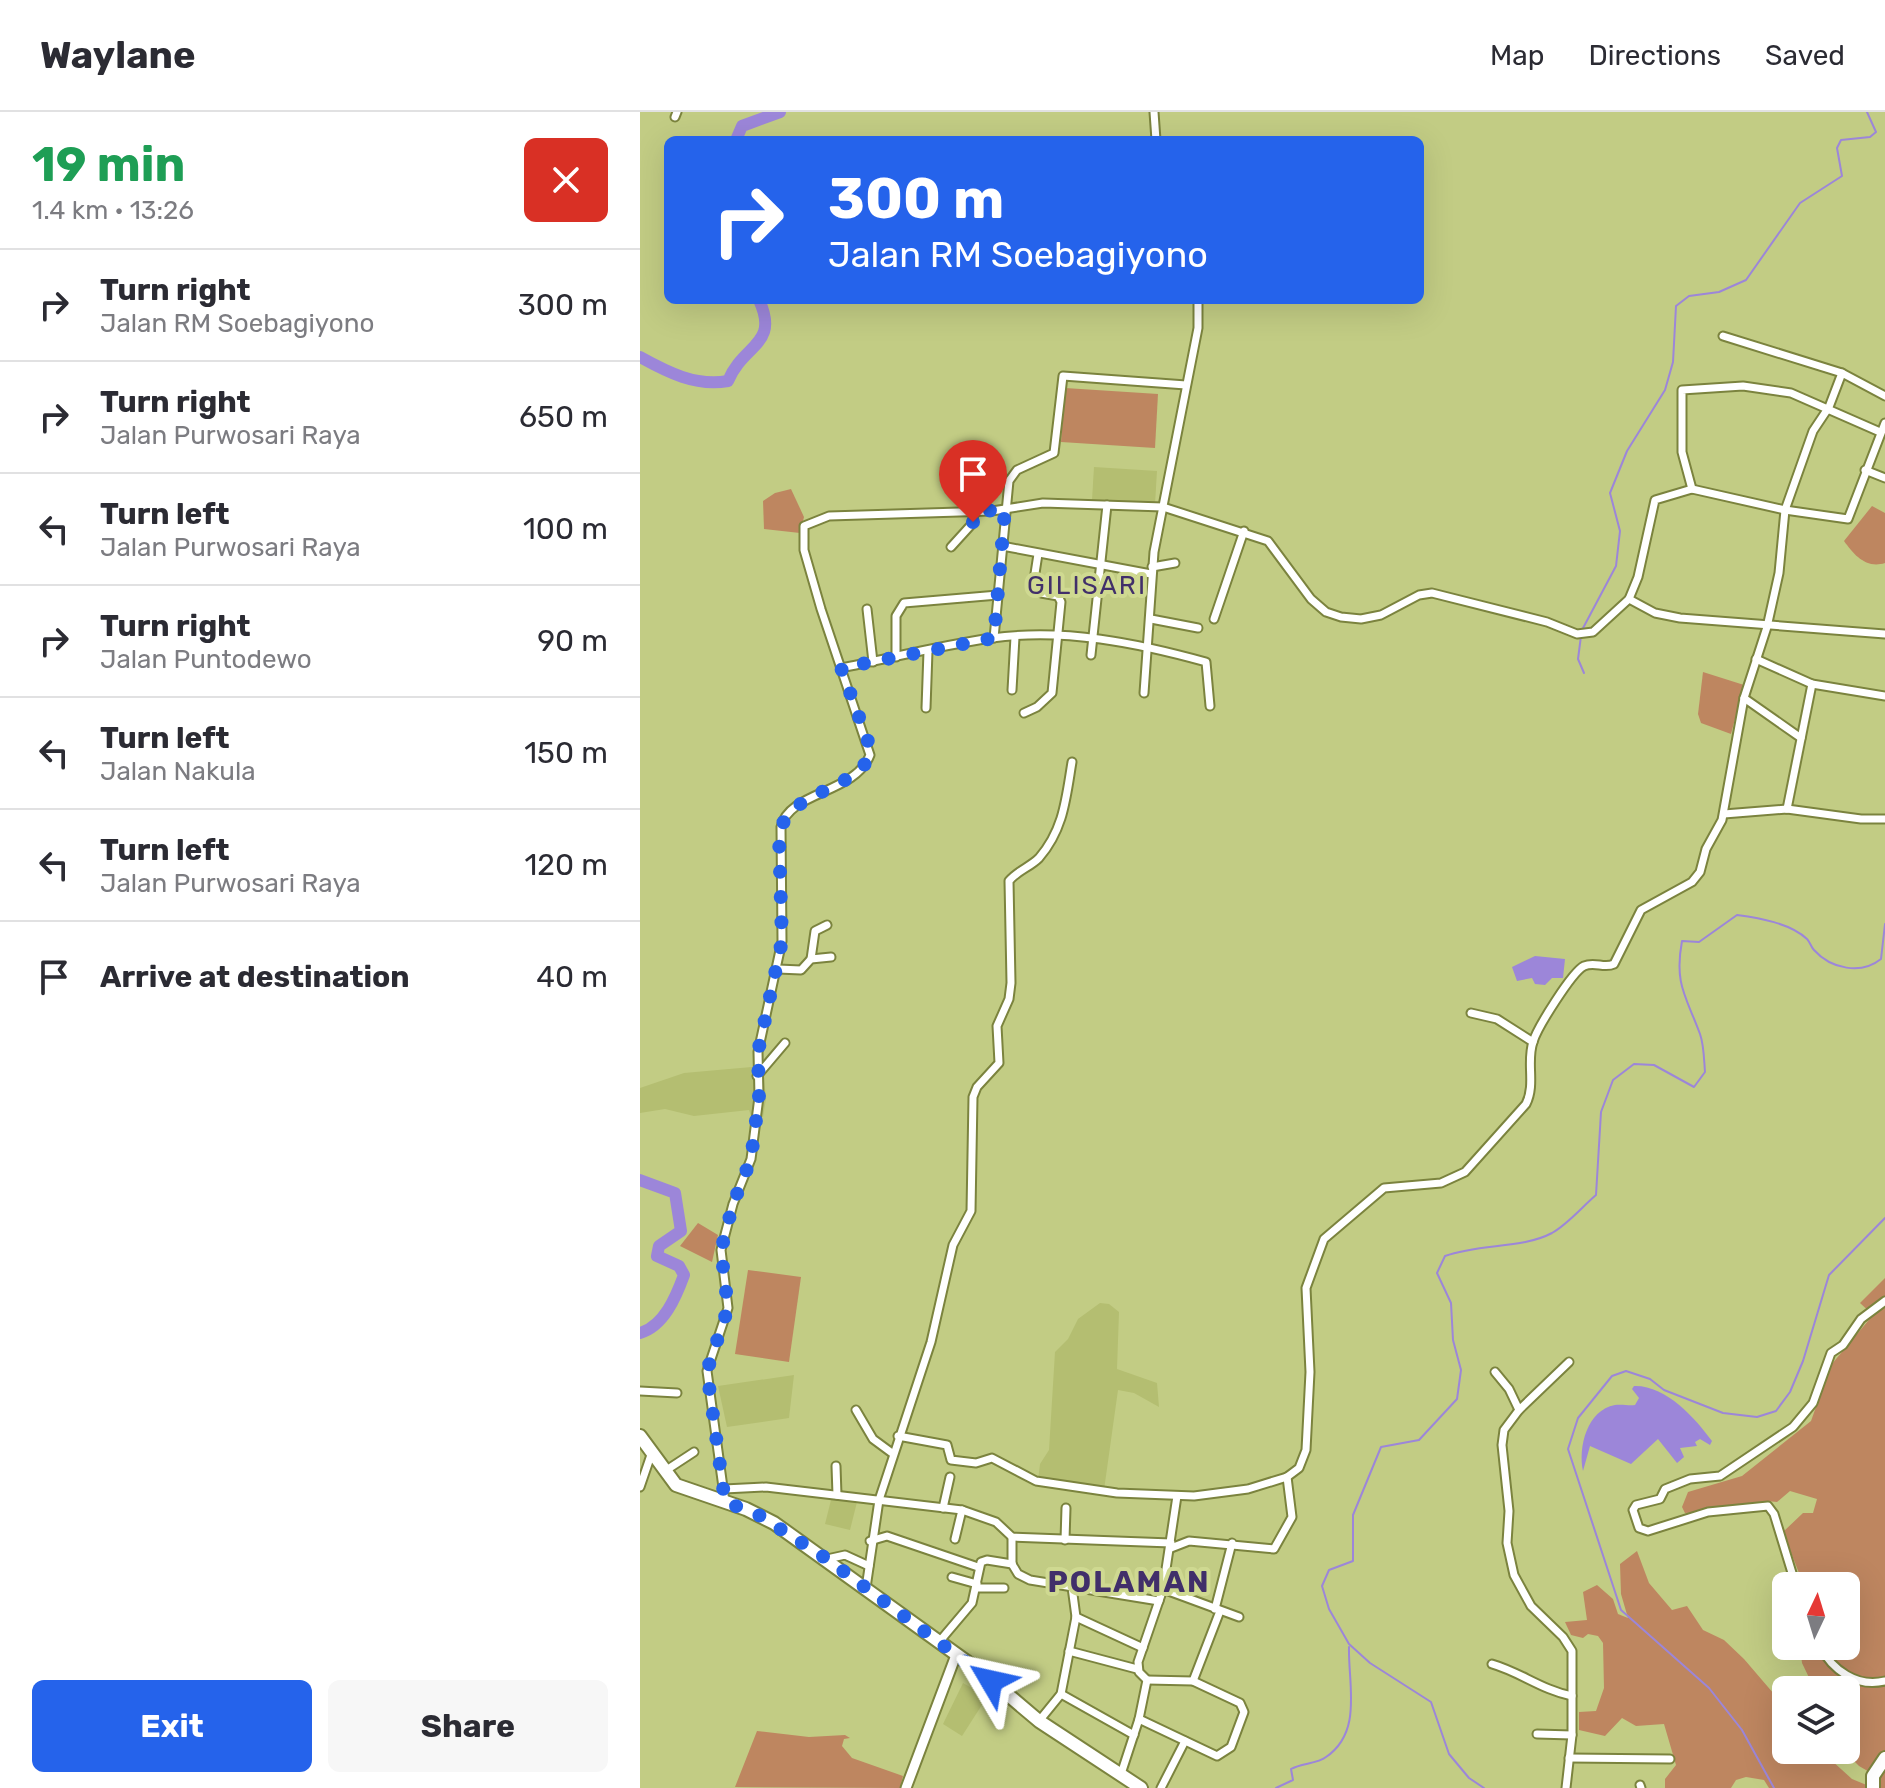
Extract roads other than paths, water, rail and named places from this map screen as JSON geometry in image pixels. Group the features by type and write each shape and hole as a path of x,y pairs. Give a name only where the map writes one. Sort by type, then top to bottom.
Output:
{"main road":[{"path":"640,1436 670,1478 725,1495 827,1559 1039,1721 1130,1783"},
{"path":"1873,1788 1873,1776 1885,1758"}],"street":[{"path":"1154,112 1156,136"},
{"path":"1144,693 1152,570 1198,328 1198,304"},
{"path":"1723,336 1842,373 1885,396"},
{"path":"898,1436 947,1445 951,1460 976,1463 992,1458 1046,1483 1117,1493 1177,1496 1248,1489 1287,1477 1299,1468 1306,1450 1310,1372 1306,1288 1324,1239 1384,1188 1441,1183 1471,1168 1529,1099 1533,1042 1577,971 1589,964 1607,967 1614,964 1641,910 1692,882 1700,872 1706,849 1724,814 1744,698 1767,627 1779,573 1785,510 1813,431 1829,407 1842,373"},
{"path":"994,638 1009,481 1013,473 1054,453 1063,376 1186,385"},
{"path":"1692,489 1682,452 1682,390 1743,386 1791,393 1829,407 1880,432"},
{"path":"1287,1477 1293,1509 1290,1523 1274,1549 1260,1550 1232,1543 1189,1541 1171,1546 1012,1537 996,1522 962,1510 766,1487 725,1495 707,1371 728,1308 721,1250 733,1204 751,1159 759,1097 758,1052 778,969 784,922 779,836 784,815 853,776 870,755 804,550 804,526 829,516 975,512 1043,503 1163,507 1268,541 1311,599 1326,612 1341,617 1361,619 1381,615 1419,595 1432,593 1547,622 1577,634 1588,634 1605,623 1629,599 1643,558 1653,503 1663,496 1692,489 1785,510 1848,519 1885,423"},
{"path":"1865,470 1885,478"},
{"path":"1091,655 1107,505"},
{"path":"951,547 971,525 975,512"},
{"path":"1214,619 1244,531"},
{"path":"1002,546 1099,566 1152,570 1175,563"},
{"path":"1024,713 1037,707 1052,693 1061,600 1041,593 1042,582 1034,580 1038,554"},
{"path":"896,657 896,616 904,603 998,595"},
{"path":"1629,599 1655,613 1767,627 1885,634"},
{"path":"867,609 873,662"},
{"path":"1151,619 1198,628"},
{"path":"1012,690 1015,637"},
{"path":"841,668 994,638 1091,637 1148,645 1206,662 1210,706"},
{"path":"926,708 928,651"},
{"path":"1756,659 1812,684 1885,696"},
{"path":"1787,809 1812,684"},
{"path":"1744,698 1801,738"},
{"path":"866,1588 870,1541 892,1453 931,1342 953,1245 971,1211 973,1097 1000,1059 997,1026 1009,999 1011,983 1009,881 1037,861 1059,826 1068,797 1072,762"},
{"path":"1724,814 1787,809 1861,819 1885,819"},
{"path":"778,969 801,970 811,959 815,931 827,925"},
{"path":"811,959 831,957"},
{"path":"1471,1013 1497,1019 1533,1042"},
{"path":"757,1076 785,1043"},
{"path":"1792,1572 1774,1514 1768,1506 1708,1512 1648,1531 1639,1528 1633,1510 1636,1505 1660,1499 1665,1489 1690,1479 1720,1476 1779,1439 1813,1403 1831,1353 1843,1345 1861,1319 1885,1301"},
{"path":"1566,1788 1572,1735 1574,1670 1569,1643 1531,1606 1520,1590 1508,1554 1509,1511 1502,1438 1519,1410 1569,1362"},
{"path":"1495,1372 1509,1389 1519,1410"},
{"path":"640,1391 677,1393"},
{"path":"856,1410 873,1439 892,1453"},
{"path":"640,1487 652,1452"},
{"path":"670,1478 694,1452"},
{"path":"836,1466 837,1495"},
{"path":"943,1508 950,1477"},
{"path":"1137,1669 1163,1589 1177,1496"},
{"path":"1065,1540 1066,1508"},
{"path":"955,1539 962,1510"},
{"path":"870,1541 887,1536 978,1567"},
{"path":"1012,1537 1012,1564"},
{"path":"1193,1681 1218,1610 1232,1543"},
{"path":"827,1559 845,1555 869,1566"},
{"path":"939,1642 972,1603 978,1567 987,1560 1012,1564 1026,1579 1159,1601"},
{"path":"952,1577 977,1586 1004,1588"},
{"path":"1039,1721 1061,1694 1076,1617 1072,1587"},
{"path":"1163,1589 1239,1617"},
{"path":"1076,1617 1143,1648"},
{"path":"1069,1651 1137,1669 1147,1680 1193,1681 1240,1703 1244,1712 1231,1747 1220,1755 1139,1719"},
{"path":"906,1788 956,1655"},
{"path":"1829,1660 1849,1678 1885,1681"},
{"path":"1492,1664 1532,1683 1572,1696"},
{"path":"1130,1783 1134,1735 1147,1680"},
{"path":"1061,1694 1134,1735"},
{"path":"1537,1734 1572,1735"},
{"path":"1161,1788 1185,1741"},
{"path":"1569,1758 1670,1759"}],"waterway":[{"path":"738,136 742,126 780,112"},
{"path":"1582,630 1616,566 1620,531 1610,493 1627,451 1665,390 1673,362 1676,306 1689,296 1719,292 1746,280 1800,203 1842,176 1837,148 1841,140 1870,137 1876,132 1867,112"},
{"path":"640,357 693,380 728,381 734,369 762,336 765,326 760,304"},
{"path":"1581,636 1578,659 1584,673"},
{"path":"1484,1788 1469,1778 1449,1754 1431,1702 1370,1663 1349,1644 1329,1609 1322,1586 1329,1570 1353,1561 1353,1515 1381,1447 1419,1440 1457,1399 1461,1370 1453,1340 1451,1303 1437,1273 1445,1256 1472,1249 1528,1242 1552,1233 1596,1195 1601,1112 1613,1080 1634,1064 1654,1065 1694,1087 1705,1072 1704,1053 1680,979 1682,941 1699,942 1737,915 1746,916 1792,929 1807,939 1814,950 1829,962 1855,968 1881,959 1885,924"},
{"path":"640,1180 675,1193 681,1231 659,1246 657,1256 679,1266 684,1275 662,1317 640,1333"},
{"path":"1774,1788 1742,1730 1709,1688 1621,1610 1568,1449 1578,1418 1612,1376 1626,1371 1723,1413 1757,1417 1776,1411 1790,1392 1803,1361 1829,1275 1885,1218"},
{"path":"1276,1788 1293,1780 1291,1769 1326,1757 1338,1747 1345,1734 1351,1706 1349,1647"}],"district":[{"name":"GILISARI","path":"1087,585"},
{"name":"POLAMAN","path":"1129,1582"}]}
